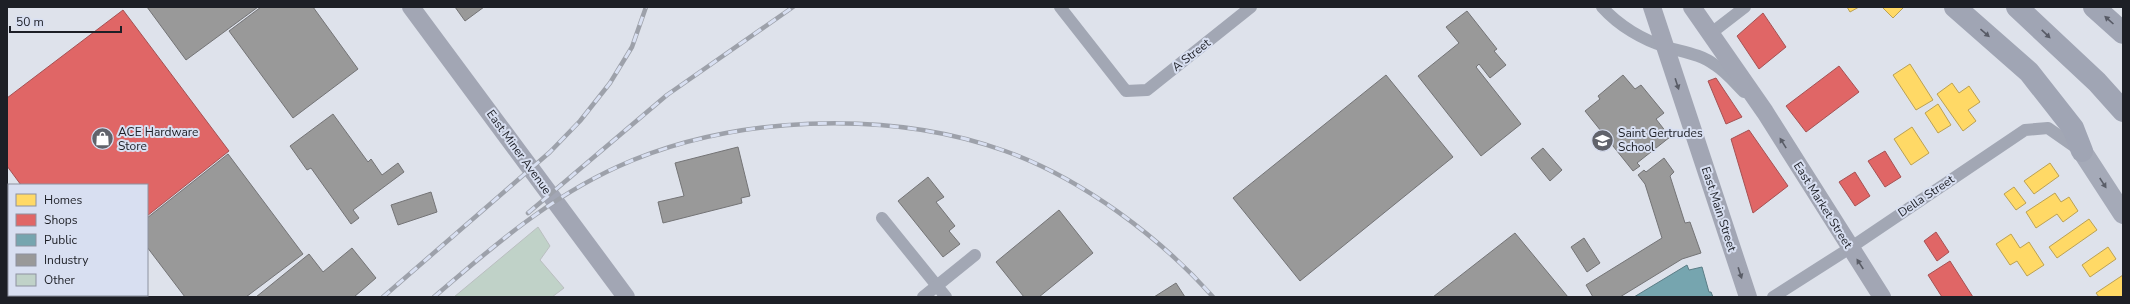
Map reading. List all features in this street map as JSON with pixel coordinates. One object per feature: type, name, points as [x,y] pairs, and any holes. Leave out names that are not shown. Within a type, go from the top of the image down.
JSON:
[{"type":"highway","points":[[1955,7],[2029,72],[2073,128],[2082,151]]},
{"type":"highway","points":[[2018,7],[2097,82],[2123,111]]},
{"type":"highway","points":[[2094,7],[2123,32]]},
{"type":"main road","name":"East Miner Avenue","points":[[412,7],[626,297]]},
{"type":"main road","name":"East Main Street","points":[[1652,7],[1748,297]]},
{"type":"main road","name":"East Market Street","points":[[1692,7],[1765,112],[1882,297]]},
{"type":"main road","points":[[2082,151],[2123,214]]},
{"type":"street","name":"A Street","points":[[1060,7],[1126,91],[1147,90],[1251,7]]},
{"type":"street","name":"East Market Street","points":[[1602,7],[1613,19],[1632,32],[1665,47],[1698,56],[1715,64],[1765,112]]},
{"type":"street","points":[[1710,34],[1745,7]]},
{"type":"street","name":"Della Street","points":[[1772,297],[1850,248],[2026,130],[2048,128],[2082,151]]},
{"type":"street","points":[[882,218],[946,297]]},
{"type":"street","points":[[923,297],[975,255]]},
{"type":"building: Homes","points":[[1847,7],[1859,7],[1850,12]]},
{"type":"building: Homes","points":[[1882,7],[1904,7],[1893,18]]},
{"type":"building: Homes","points":[[1910,64],[1933,100],[1916,110],[1893,75]]},
{"type":"building: Homes","points":[[1952,83],[1959,93],[1969,86],[1980,102],[1968,110],[1976,121],[1963,131],[1937,94]]},
{"type":"building: Homes","points":[[1938,104],[1951,125],[1938,133],[1925,113]]},
{"type":"building: Homes","points":[[1912,127],[1929,153],[1911,165],[1894,139]]},
{"type":"building: Homes","points":[[2050,163],[2059,176],[2034,194],[2024,181]]},
{"type":"building: Homes","points":[[2014,187],[2026,203],[2016,210],[2004,194]]},
{"type":"building: Homes","points":[[2055,193],[2061,202],[2069,197],[2078,211],[2063,222],[2057,214],[2036,228],[2026,212]]},
{"type":"building: Homes","points":[[2089,219],[2097,230],[2057,258],[2049,247]]},
{"type":"building: Homes","points":[[2011,234],[2020,248],[2029,242],[2044,265],[2027,276],[2017,261],[2010,265],[1996,244]]},
{"type":"building: Homes","points":[[2108,247],[2116,259],[2090,277],[2082,265]]},
{"type":"building: Homes","points":[[2123,275],[2123,297],[2099,297],[2096,293]]},
{"type":"building: Shops","points":[[123,10],[229,151],[148,215],[148,184],[20,184],[7,166],[7,98]]},
{"type":"building: Shops","points":[[1763,13],[1786,47],[1759,69],[1737,36]]},
{"type":"building: Shops","points":[[1839,66],[1859,92],[1806,132],[1786,106]]},
{"type":"building: Shops","points":[[1716,78],[1742,117],[1726,124],[1708,81]]},
{"type":"building: Shops","points":[[1749,130],[1788,186],[1753,213],[1731,139]]},
{"type":"building: Shops","points":[[1885,151],[1901,177],[1885,187],[1868,161]]},
{"type":"building: Shops","points":[[1855,172],[1870,196],[1855,206],[1839,182]]},
{"type":"building: Shops","points":[[1936,232],[1949,252],[1937,261],[1924,241]]},
{"type":"building: Shops","points":[[1950,261],[1973,297],[1942,297],[1928,275]]},
{"type":"building: Public","points":[[1687,265],[1689,270],[1702,267],[1709,292],[1711,292],[1713,297],[1634,297]]},
{"type":"building: Industry","points":[[147,7],[258,7],[186,60]]},
{"type":"building: Industry","points":[[261,7],[313,7],[358,69],[293,118],[229,31]]},
{"type":"building: Industry","points":[[455,7],[484,7],[465,21]]},
{"type":"building: Industry","points":[[1467,11],[1497,49],[1494,51],[1506,65],[1490,78],[1479,64],[1476,67],[1521,124],[1481,156],[1418,76],[1459,43],[1446,27]]},
{"type":"building: Industry","points":[[1386,75],[1453,157],[1300,281],[1233,198]]},
{"type":"building: Industry","points":[[1623,75],[1635,89],[1641,85],[1664,113],[1656,119],[1670,137],[1637,163],[1640,166],[1633,171],[1585,111],[1600,99],[1598,96]]},
{"type":"building: Industry","points":[[333,114],[368,162],[371,159],[382,175],[398,163],[404,172],[353,210],[359,218],[351,224],[311,168],[307,170],[290,146]]},
{"type":"building: Industry","points":[[738,147],[750,196],[741,198],[742,203],[663,223],[658,202],[684,196],[675,163]]},
{"type":"building: Industry","points":[[1543,148],[1562,170],[1550,181],[1531,158]]},
{"type":"building: Industry","points":[[228,154],[303,254],[246,297],[185,297],[148,248],[148,217]]},
{"type":"building: Industry","points":[[1664,158],[1674,172],[1670,176],[1685,223],[1690,222],[1701,253],[1682,259],[1620,297],[1593,297],[1586,285],[1662,238],[1645,184],[1638,175],[1644,170],[1646,172]]},
{"type":"building: Industry","points":[[928,177],[944,197],[936,202],[955,226],[949,231],[960,244],[943,257],[898,201]]},
{"type":"building: Industry","points":[[431,192],[437,212],[398,225],[391,205]]},
{"type":"building: Industry","points":[[1059,210],[1093,253],[1039,297],[1024,297],[996,262]]},
{"type":"building: Industry","points":[[1515,233],[1568,297],[1433,297]]},
{"type":"building: Industry","points":[[1584,238],[1600,263],[1587,272],[1571,247]]},
{"type":"building: Industry","points":[[352,248],[376,278],[354,297],[256,297],[309,254],[323,272]]},
{"type":"building: Industry","points":[[1176,283],[1185,297],[1154,297]]},
{"type":"building: Other","points":[[538,227],[550,246],[540,260],[564,288],[552,297],[454,297]]},
{"type":"railway","points":[[383,297],[550,152],[580,121],[610,83],[632,47],[646,7]]},
{"type":"railway","points":[[528,213],[667,95],[793,7]]},
{"type":"railway","points":[[434,297],[498,243],[543,209],[591,180],[617,167],[662,150],[709,137],[759,128],[810,124],[861,124],[911,128],[959,137],[1005,151],[1034,163],[1090,193],[1118,212],[1169,253],[1213,297]]},
{"type":"place","name":"ACE Hardware Store","points":[[103,139]]},
{"type":"place","name":"Saint Gertrudes School","points":[[1602,140]]}]
